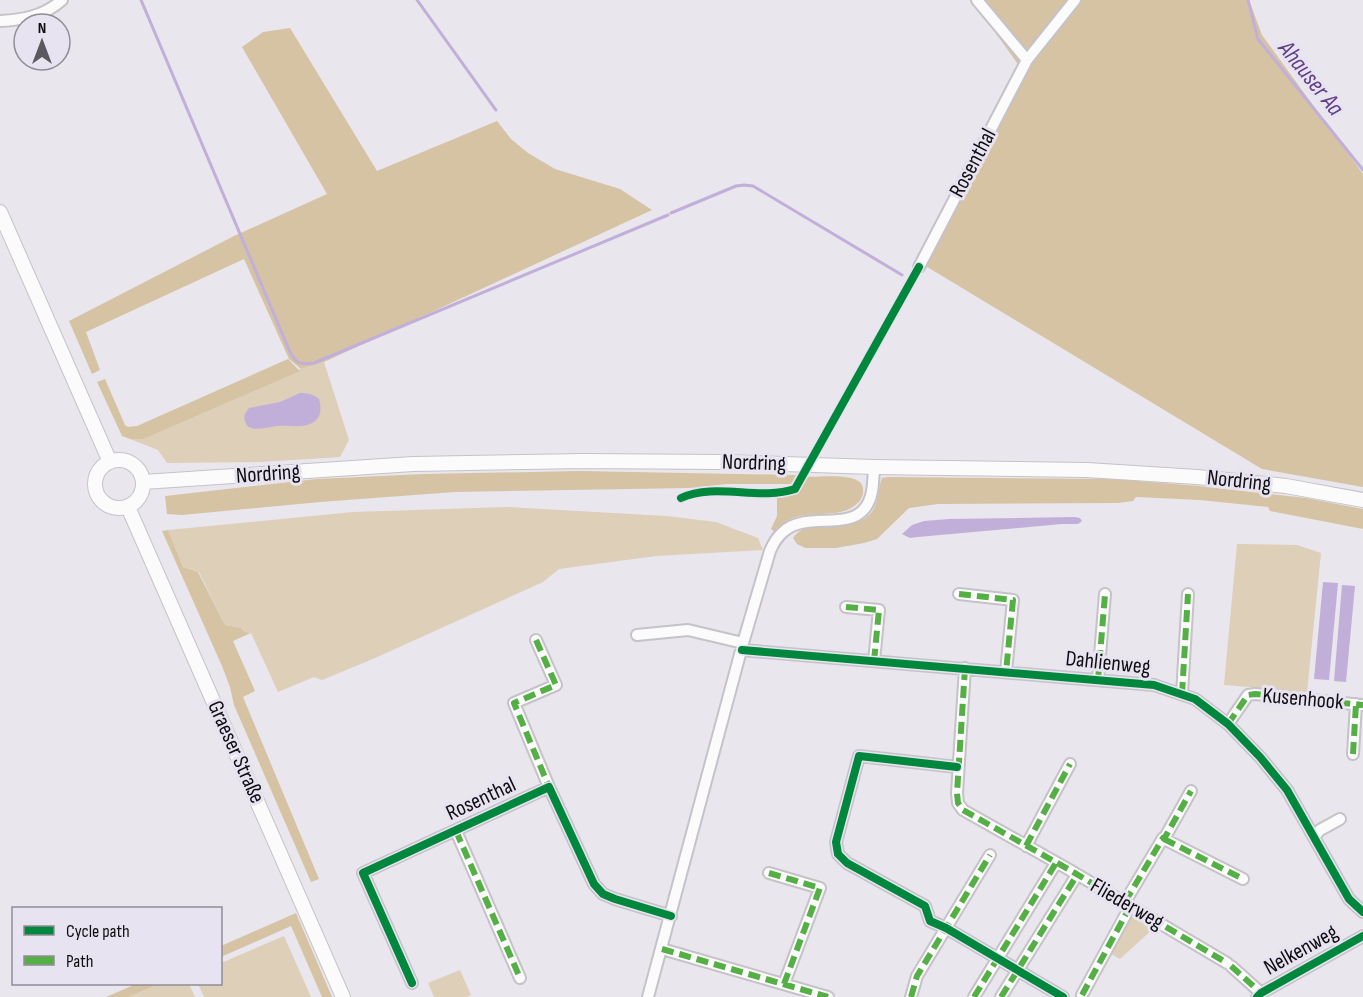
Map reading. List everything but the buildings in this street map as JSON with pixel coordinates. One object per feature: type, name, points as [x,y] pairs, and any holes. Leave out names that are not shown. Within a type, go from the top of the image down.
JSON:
[{"type":"main road","points":[[0,212],[111,462]]},
{"type":"main road","points":[[118,460],[132,464],[138,469],[143,482],[140,497],[128,507],[113,507],[101,499],[97,493],[96,478],[99,471],[104,466],[118,460]]},
{"type":"main road","name":"Nordring","points":[[143,482],[413,464],[584,461],[723,462],[1087,470],[1186,476],[1286,486],[1363,500]]},
{"type":"main road","name":"Graeser Straße","points":[[128,507],[343,997]]},
{"type":"street","points":[[0,21],[22,20],[41,14],[62,0]]},
{"type":"street","points":[[977,0],[1027,60]]},
{"type":"street","name":"Rosenthal","points":[[919,267],[1027,60],[1075,0]]},
{"type":"street","points":[[648,997],[742,646],[770,551],[782,532],[796,523],[848,518],[859,514],[870,499],[874,467]]},
{"type":"street","points":[[959,594],[1013,600],[1006,672]]},
{"type":"street","name":"Dahlienweg","points":[[1098,680],[1106,594]]},
{"type":"street","name":"Dahlienweg","points":[[1182,694],[1188,594]]},
{"type":"street","points":[[846,607],[879,610],[874,661]]},
{"type":"street","points":[[637,635],[688,630],[742,646]]},
{"type":"street","name":"Rosenthal","points":[[536,640],[556,685],[514,703],[549,787],[594,884],[603,894],[670,916]]},
{"type":"street","name":"Dahlienweg","points":[[742,646],[874,661],[1154,685],[1195,699],[1228,724],[1260,757],[1287,790],[1349,899],[1363,912]]},
{"type":"street","name":"Fliederweg","points":[[965,668],[957,767],[958,803],[963,810],[1077,874],[1229,965]]},
{"type":"street","name":"Kusenhook","points":[[1228,724],[1248,695],[1360,705],[1353,754]]},
{"type":"street","points":[[957,767],[859,756],[836,842],[838,854],[847,863],[925,906],[930,921],[946,928],[1063,997]]},
{"type":"street","points":[[1026,846],[1070,764]]},
{"type":"street","name":"Rosenthal","points":[[412,983],[363,873],[549,787]]},
{"type":"street","points":[[1125,902],[1191,791]]},
{"type":"street","points":[[1314,837],[1320,830],[1340,819]]},
{"type":"street","name":"Rosenthal","points":[[456,831],[520,978]]},
{"type":"street","points":[[1164,839],[1243,879]]},
{"type":"street","points":[[911,997],[917,976],[990,855]]},
{"type":"street","points":[[974,997],[1056,863]]},
{"type":"street","points":[[769,873],[820,888],[784,984]]},
{"type":"street","points":[[1000,997],[1077,874]]},
{"type":"street","name":"Fliederweg","points":[[1082,996],[1126,914]]},
{"type":"street","name":"Nelkenweg","points":[[1229,965],[1259,995],[1363,936]]},
{"type":"street","points":[[662,949],[828,997]]},
{"type":"street","points":[[1068,997],[1082,996]]},
{"type":"shaded area","points":[[972,0],[1249,0],[1262,35],[1363,174],[1363,487],[1262,469],[924,265],[1020,67]]},
{"type":"shaded area","points":[[290,28],[377,171],[497,121],[511,139],[528,153],[555,169],[620,189],[652,210],[324,362],[301,369],[289,359],[244,259],[86,332],[100,370],[92,374],[69,321],[234,236],[327,194],[242,47],[263,32]]},
{"type":"shaded area","points":[[288,359],[300,371],[143,439],[130,439],[122,436],[97,382],[105,379],[125,425],[137,426]]},
{"type":"shaded area","points":[[324,362],[349,440],[340,457],[261,462],[167,463],[158,450],[130,439],[156,433],[301,369]]},
{"type":"shaded area","points":[[300,393],[310,394],[319,399],[320,414],[311,423],[302,426],[259,429],[250,428],[247,425],[244,417],[249,408],[280,402]]},
{"type":"shaded area","points":[[580,471],[796,475],[791,484],[455,492],[182,515],[167,514],[165,496],[316,479]]},
{"type":"shaded area","points":[[807,477],[853,479],[860,482],[862,486],[862,497],[854,506],[844,511],[793,518],[785,522],[776,533],[771,529],[777,516],[777,498],[796,493]]},
{"type":"shaded area","points":[[882,478],[1113,479],[1199,486],[1306,498],[1363,509],[1363,529],[1270,511],[1268,507],[1200,500],[1136,497],[1133,501],[1118,503],[938,504],[909,508],[877,539],[836,548],[805,548],[797,544],[793,538],[801,530],[811,526],[845,524],[865,518],[875,506]]},
{"type":"shaded area","points":[[507,507],[666,516],[716,522],[758,538],[763,550],[656,556],[559,569],[543,582],[375,658],[322,680],[314,677],[278,692],[251,633],[241,628],[225,625],[199,572],[183,567],[168,530],[353,512]]},
{"type":"shaded area","points":[[1075,517],[1082,521],[1078,524],[910,538],[902,534],[912,525],[924,521]]},
{"type":"shaded area","points":[[168,530],[183,567],[198,572],[225,625],[241,628],[251,633],[233,641],[255,691],[243,697],[319,879],[311,882],[234,705],[222,666],[162,531]]},
{"type":"shaded area","points":[[1237,544],[1297,545],[1321,553],[1307,692],[1224,685]]},
{"type":"shaded area","points":[[1323,582],[1338,583],[1329,680],[1314,679]]},
{"type":"shaded area","points":[[1342,585],[1355,586],[1346,682],[1334,681]]},
{"type":"shaded area","points":[[296,913],[332,997],[322,997],[291,926],[222,957],[222,946]]},
{"type":"shaded area","points":[[1126,914],[1154,928],[1120,959],[1106,951]]},
{"type":"shaded area","points":[[284,936],[311,997],[204,997],[198,985],[222,985],[222,963]]},
{"type":"shaded area","points":[[460,970],[471,995],[434,997],[428,983]]},
{"type":"shaded area","points":[[134,985],[157,985],[128,997],[106,997]]},
{"type":"shaded area","points":[[157,985],[189,985],[195,997],[128,997]]},
{"type":"waterway","points":[[141,0],[290,352],[299,363],[314,363],[668,215]]},
{"type":"waterway","points":[[417,0],[496,110]]},
{"type":"waterway","name":"Ahauser Aa","points":[[1248,0],[1258,39],[1363,170]]},
{"type":"waterway","points":[[671,213],[736,186],[753,186],[902,275]]},
{"type":"marked path","points":[[959,594],[1013,600],[1006,672]]},
{"type":"marked path","points":[[1098,680],[1105,594]]},
{"type":"marked path","points":[[1182,694],[1188,594]]},
{"type":"marked path","points":[[846,607],[879,610],[874,661]]},
{"type":"marked path","points":[[536,640],[556,685],[514,703],[549,787]]},
{"type":"marked path","points":[[965,668],[957,793],[958,803],[963,810],[1227,963]]},
{"type":"marked path","points":[[1228,724],[1248,695],[1255,694],[1363,705]]},
{"type":"marked path","points":[[1353,754],[1356,704]]},
{"type":"marked path","points":[[1026,846],[1070,764]]},
{"type":"marked path","points":[[1125,902],[1191,791]]},
{"type":"marked path","points":[[456,831],[520,978]]},
{"type":"marked path","points":[[1164,839],[1243,879]]},
{"type":"marked path","points":[[911,997],[917,976],[990,855]]},
{"type":"marked path","points":[[974,997],[1056,863]]},
{"type":"marked path","points":[[769,873],[820,888],[784,984]]},
{"type":"marked path","points":[[1001,997],[1077,875]]},
{"type":"marked path","points":[[1082,995],[1126,914]]},
{"type":"marked path","points":[[662,949],[828,997]]},
{"type":"marked path","points":[[1231,966],[1261,993]]},
{"type":"cycle path","points":[[681,498],[708,492],[767,493],[795,489],[919,267]]},
{"type":"cycle path","points":[[742,650],[1154,685],[1195,699],[1228,724],[1260,757],[1287,790],[1349,899],[1363,912]]},
{"type":"cycle path","points":[[957,767],[859,756],[836,842],[838,854],[847,863],[925,906],[930,921],[946,928],[1063,997]]},
{"type":"cycle path","points":[[412,983],[363,873],[549,787],[594,884],[603,894],[671,916]]},
{"type":"cycle path","points":[[1257,997],[1363,936]]}]
